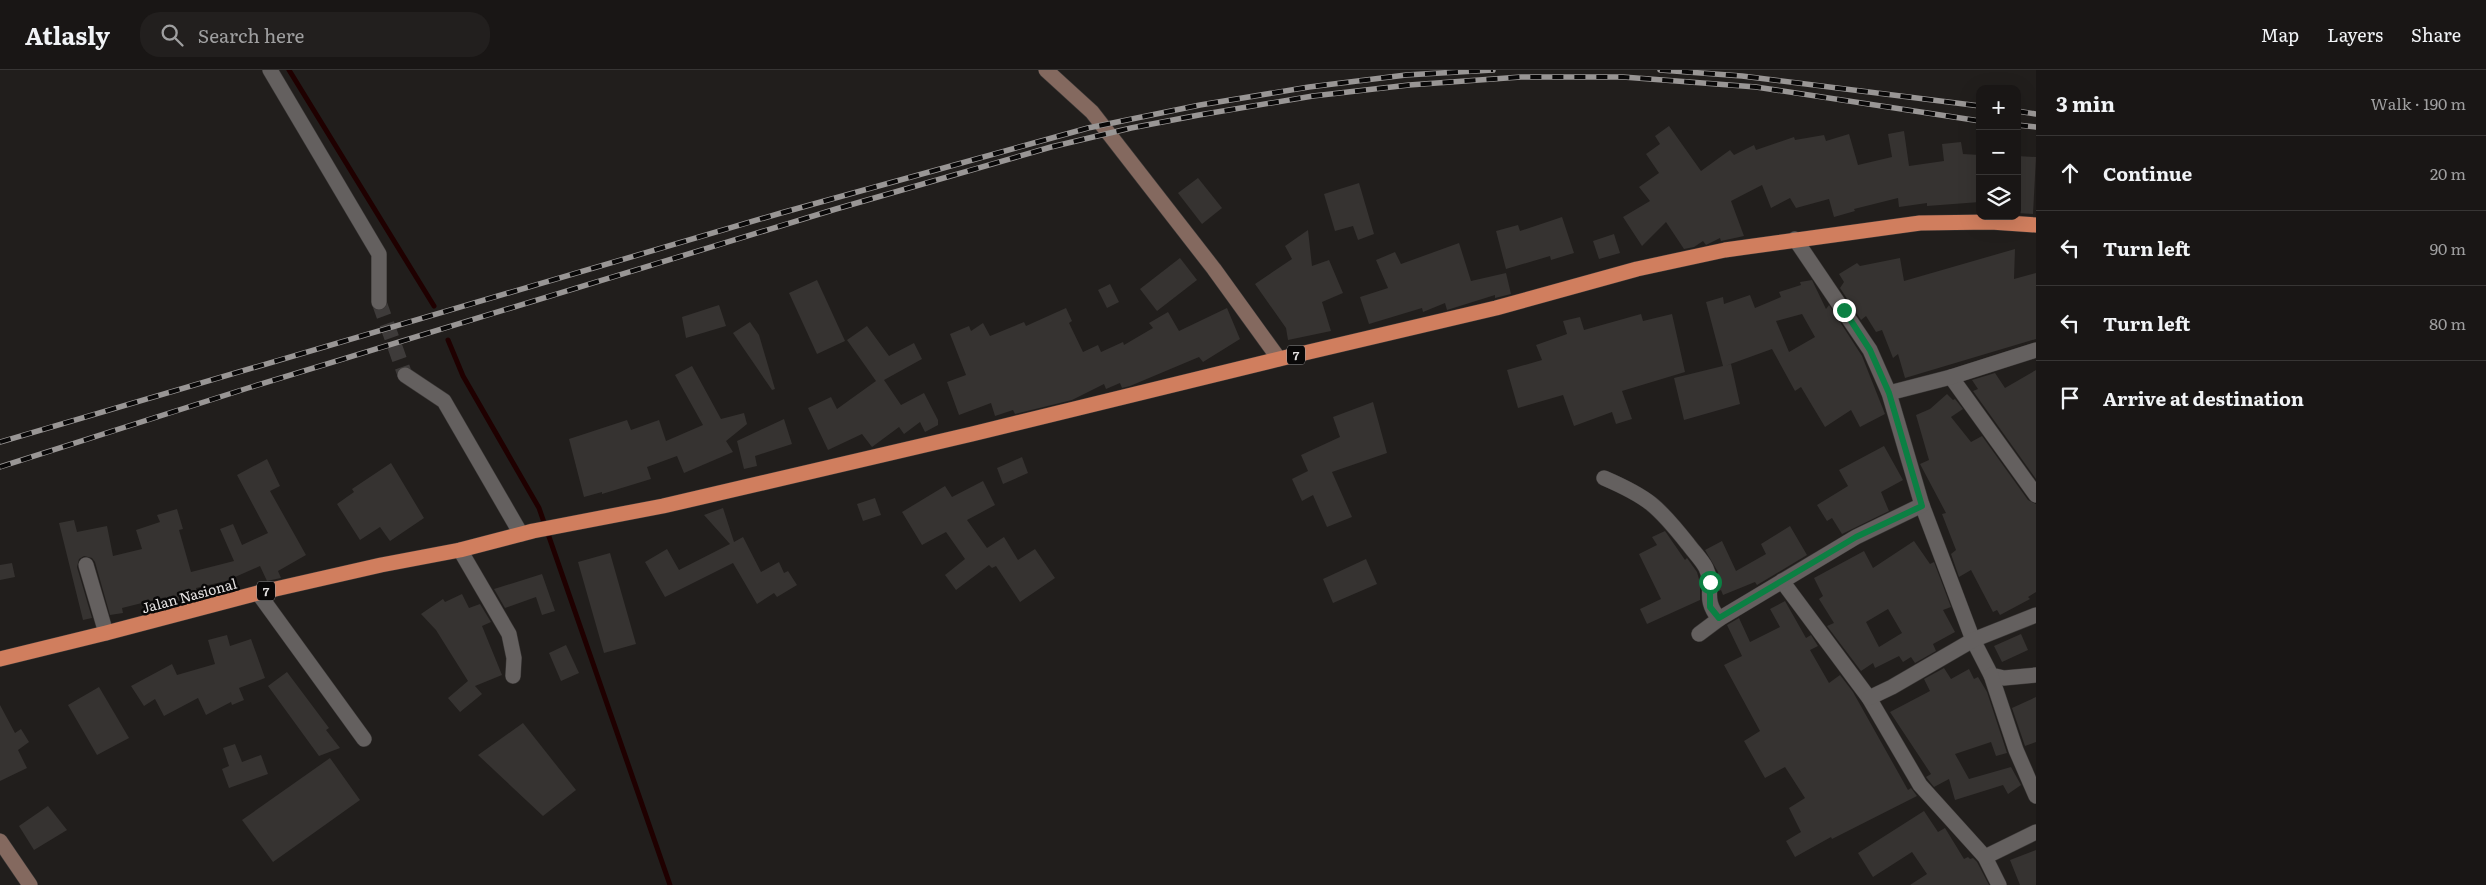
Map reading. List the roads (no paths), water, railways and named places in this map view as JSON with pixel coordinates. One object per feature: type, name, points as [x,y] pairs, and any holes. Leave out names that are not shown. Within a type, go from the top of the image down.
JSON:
[{"type":"highway","name":"7","points":[[527,532],[664,506],[963,436],[1279,358],[1496,308],[1637,269],[1725,250],[1920,223],[1991,222],[2036,226]]},
{"type":"highway","name":"Jalan Nasional","points":[[0,659],[106,634],[258,593],[460,550],[527,532]]},
{"type":"main road","points":[[1046,70],[1092,112],[1214,269],[1279,358]]},
{"type":"main road","points":[[0,842],[30,885]]},
{"type":"street","points":[[270,70],[379,254],[379,302]]},
{"type":"street","points":[[1795,239],[1870,350],[1889,393],[1922,506],[1973,640],[1991,675],[2016,750],[2036,796]]},
{"type":"street","points":[[1889,393],[1951,377],[2036,350]]},
{"type":"street","points":[[405,375],[444,401],[527,532]]},
{"type":"street","points":[[1951,377],[2036,495]]},
{"type":"street","points":[[1604,478],[1638,493],[1662,511],[1706,567],[1710,582],[1710,607],[1719,618]]},
{"type":"street","points":[[1698,634],[1719,618],[1856,537],[1922,506]]},
{"type":"street","points":[[460,550],[509,634],[514,658],[512,676]]},
{"type":"street","points":[[86,565],[106,634]]},
{"type":"street","points":[[1782,581],[1869,698],[1920,785],[1985,857],[1999,885]]},
{"type":"street","points":[[258,593],[364,739]]},
{"type":"street","points":[[1869,698],[1892,688],[1973,640],[2036,616]]},
{"type":"street","points":[[1991,675],[2004,678],[2036,675]]},
{"type":"street","points":[[1985,857],[2036,832]]},
{"type":"waterway","points":[[289,70],[434,306]]},
{"type":"waterway","points":[[448,340],[463,376],[539,508],[670,885]]},
{"type":"tunnel","points":[[379,302],[405,375]]},
{"type":"railway","points":[[0,442],[781,213],[1088,128],[1200,105],[1309,87],[1406,75],[1493,70]]},
{"type":"railway","points":[[1660,70],[1742,76],[1976,105]]},
{"type":"railway","points":[[0,467],[248,388],[836,209],[1051,147],[1131,128],[1199,115],[1313,96],[1409,85],[1521,77],[1623,77],[1756,87],[1976,120]]},
{"type":"railway","points":[[2021,112],[2036,114]]},
{"type":"railway","points":[[2021,125],[2036,127]]}]
